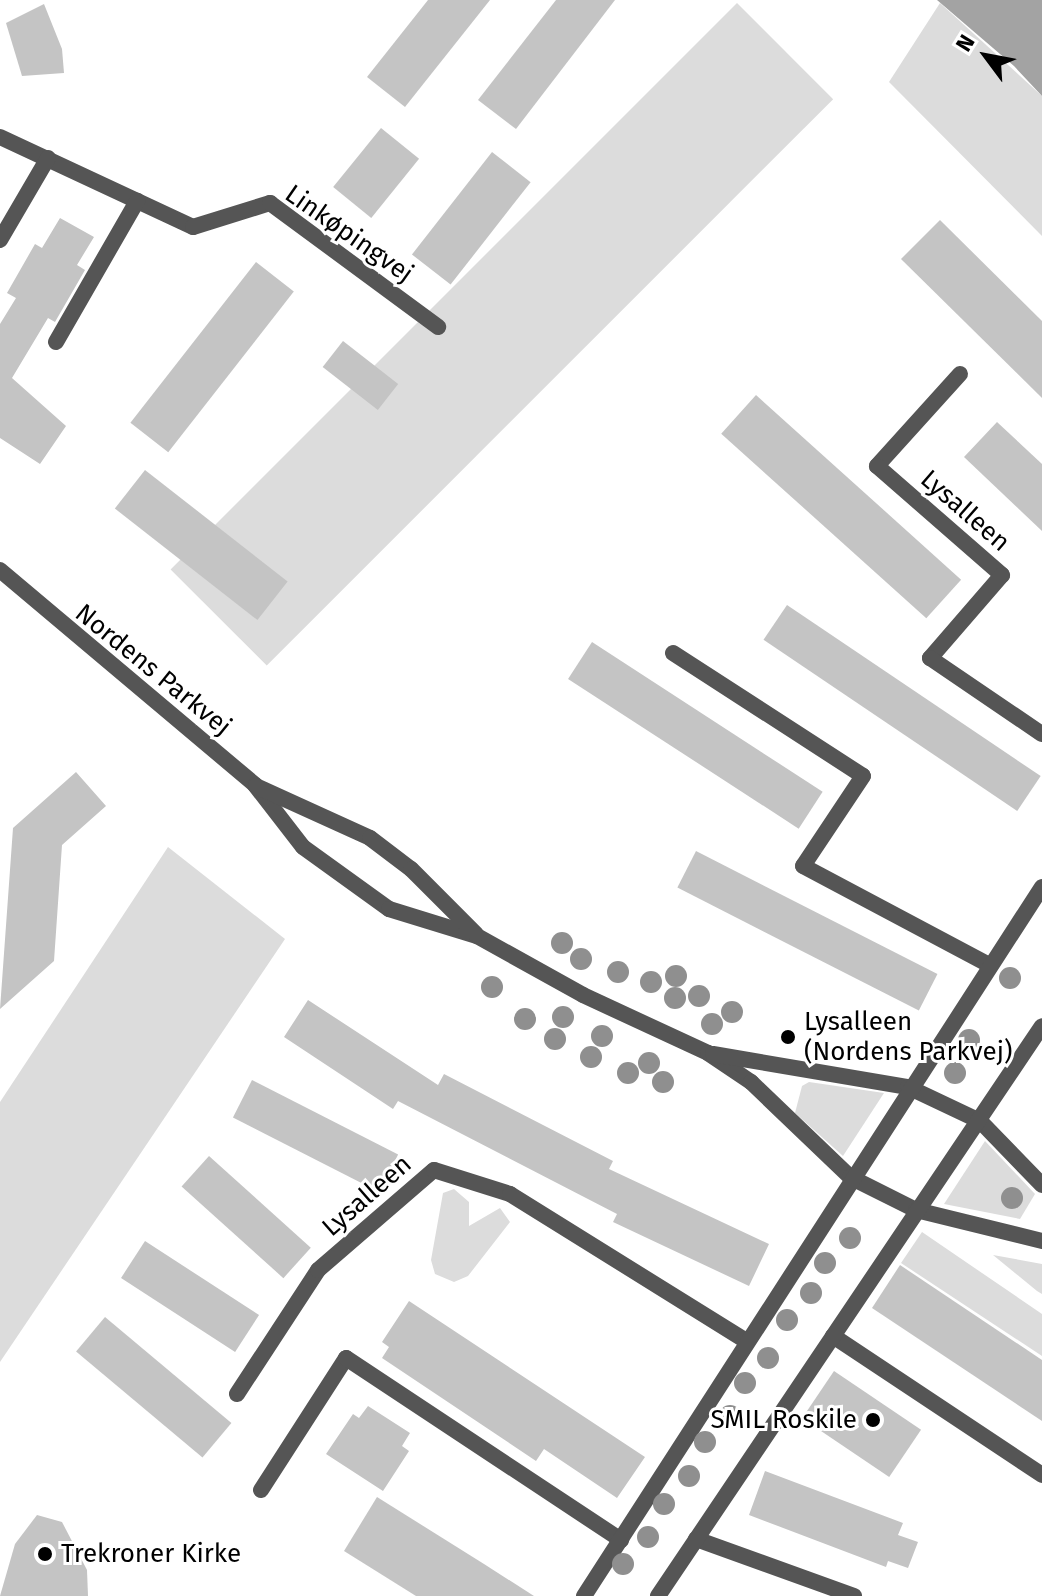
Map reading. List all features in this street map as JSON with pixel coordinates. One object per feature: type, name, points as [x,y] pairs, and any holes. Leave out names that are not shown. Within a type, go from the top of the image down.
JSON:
[{"type":"street","name":"Linkøpingvej","points":[[0,137],[193,227],[270,203],[438,327]]},
{"type":"street","points":[[0,240],[48,158]]},
{"type":"street","points":[[56,342],[137,201]]},
{"type":"street","name":"Lysalleen","points":[[960,374],[877,466],[1002,575],[930,658],[1042,734]]},
{"type":"street","name":"Nordens Parkvej","points":[[0,570],[20,592],[255,785],[303,847],[343,879],[389,909],[477,936],[583,995],[708,1053],[751,1082],[850,1177],[916,1210],[1042,1241]]},
{"type":"street","name":"Nordens Parkvej","points":[[0,583],[20,592]]},
{"type":"street","points":[[673,653],[863,776],[803,866],[989,965]]},
{"type":"street","name":"Nordens Parkvej","points":[[255,785],[370,838],[411,869],[477,936]]},
{"type":"street","points":[[584,1596],[908,1087],[1042,887]]},
{"type":"street","points":[[658,1596],[1042,1026]]},
{"type":"street","name":"Nordens Parkvej","points":[[708,1053],[908,1087],[980,1121],[1042,1185]]},
{"type":"street","name":"Lysalleen","points":[[237,1394],[318,1270],[434,1170],[510,1194],[746,1341]]},
{"type":"street","points":[[833,1336],[1042,1475]]},
{"type":"street","points":[[261,1490],[346,1358],[621,1540]]},
{"type":"street","points":[[696,1539],[854,1596]]},
{"type":"shaded area","points":[[937,0],[1042,0],[1042,96],[1014,66]]},
{"type":"shaded area","points":[[737,3],[833,99],[267,666],[171,569]]},
{"type":"shaded area","points":[[940,3],[1042,96],[1042,236],[889,82]]},
{"type":"shaded area","points":[[168,847],[285,939],[0,1362],[0,1102]]},
{"type":"shaded area","points":[[809,1082],[884,1093],[843,1156],[795,1113],[802,1086]]},
{"type":"shaded area","points":[[985,1141],[1035,1194],[1020,1219],[944,1204]]},
{"type":"shaded area","points":[[454,1189],[469,1202],[469,1226],[500,1208],[510,1222],[468,1276],[454,1282],[435,1274],[431,1260],[443,1193]]},
{"type":"shaded area","points":[[922,1232],[1042,1314],[1042,1356],[901,1263]]},
{"type":"shaded area","points":[[993,1255],[1042,1264],[1042,1294],[1037,1291]]},
{"type":"building","points":[[428,0],[490,0],[405,107],[367,77]]},
{"type":"building","points":[[556,0],[615,0],[516,129],[478,100]]},
{"type":"building","points":[[44,4],[62,49],[64,73],[22,76],[6,23]]},
{"type":"building","points":[[381,128],[419,159],[371,218],[333,187]]},
{"type":"building","points":[[492,152],[531,182],[451,285],[412,254]]},
{"type":"building","points":[[60,218],[94,237],[77,265],[85,270],[55,322],[48,318],[12,378],[66,426],[40,464],[0,438],[0,324],[16,298],[7,293],[35,244],[42,248]]},
{"type":"building","points":[[940,220],[1042,321],[1042,398],[901,259]]},
{"type":"building","points":[[256,262],[294,292],[168,452],[130,423]]},
{"type":"building","points":[[343,341],[398,384],[378,410],[323,367]]},
{"type":"building","points":[[756,395],[961,580],[926,618],[721,434]]},
{"type":"building","points":[[997,422],[1042,464],[1042,531],[964,457]]},
{"type":"building","points":[[145,470],[288,581],[257,620],[115,509]]},
{"type":"building","points":[[787,605],[1041,776],[1017,811],[764,640]]},
{"type":"building","points":[[592,642],[823,792],[799,829],[568,679]]},
{"type":"building","points":[[76,772],[106,806],[62,845],[54,961],[0,1009],[13,828]]},
{"type":"building","points":[[696,851],[937,974],[919,1011],[677,888]]},
{"type":"building","points":[[308,1000],[438,1085],[444,1074],[613,1161],[609,1169],[769,1244],[749,1286],[613,1222],[617,1214],[398,1101],[393,1109],[284,1037]]},
{"type":"building","points":[[252,1080],[398,1154],[379,1192],[233,1117]]},
{"type":"building","points":[[209,1156],[311,1248],[283,1278],[182,1186]]},
{"type":"building","points":[[145,1241],[259,1315],[235,1352],[121,1278]]},
{"type":"building","points":[[900,1265],[1042,1360],[1042,1421],[872,1308]]},
{"type":"building","points":[[409,1301],[645,1457],[617,1498],[544,1449],[536,1461],[382,1358],[389,1347],[382,1342]]},
{"type":"building","points":[[105,1317],[231,1423],[202,1458],[76,1351]]},
{"type":"building","points":[[834,1371],[921,1430],[889,1477],[802,1418]]},
{"type":"building","points":[[368,1406],[410,1433],[402,1446],[409,1451],[383,1491],[326,1454],[353,1414],[359,1418]]},
{"type":"building","points":[[765,1471],[903,1523],[898,1535],[918,1542],[908,1568],[888,1561],[886,1567],[749,1515]]},
{"type":"building","points":[[377,1497],[534,1596],[416,1596],[344,1551]]},
{"type":"building","name":"Trekroner Kirke","points":[[37,1515],[62,1522],[87,1570],[88,1596],[0,1596],[15,1544]]},
{"type":"place","name":"Lysalleen (Nordens Parkvej)","points":[[788,1037]]},
{"type":"place","name":"SMIL Roskile","points":[[873,1420]]},
{"type":"place","name":"Trekroner Kirke","points":[[45,1554]]}]
